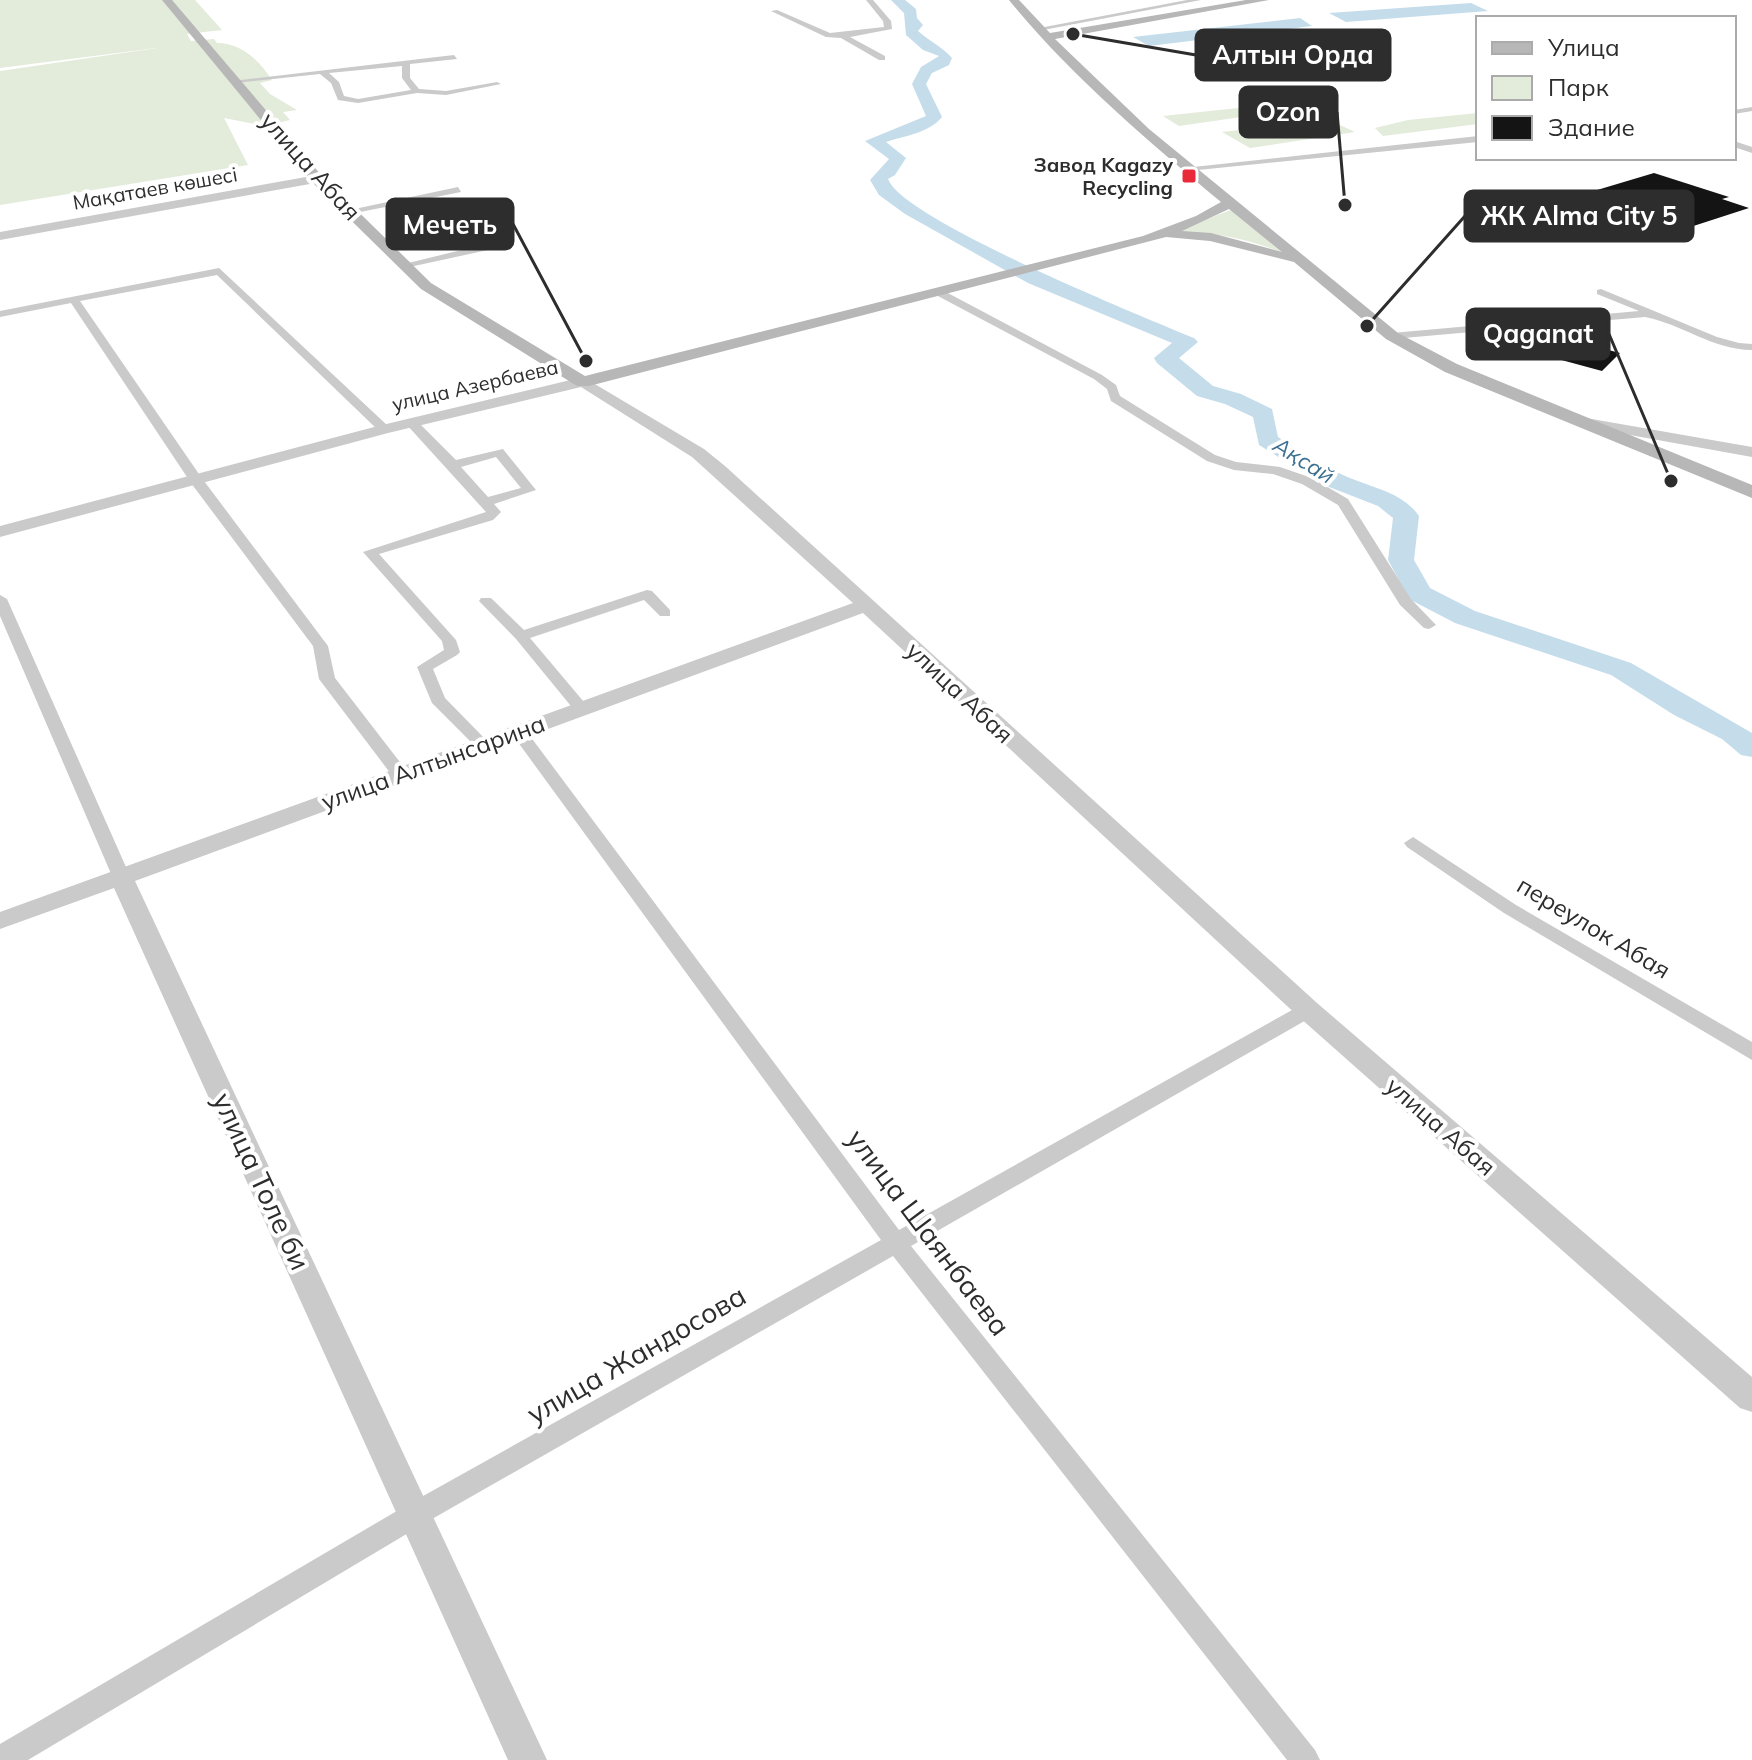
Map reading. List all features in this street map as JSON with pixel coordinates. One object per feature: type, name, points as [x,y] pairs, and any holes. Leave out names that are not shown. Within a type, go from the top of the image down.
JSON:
[{"type":"main road","name":"улица Абая","points":[[167,0],[317,179],[426,286],[583,382]]},
{"type":"main road","points":[[1014,0],[1042,33],[1111,102],[1329,287],[1392,336],[1451,368],[1752,492]]},
{"type":"main road","points":[[1042,33],[1264,0]]},
{"type":"main road","name":"улица Азербаева","points":[[1148,239],[1224,209],[1229,203]]},
{"type":"main road","name":"улица Азербаева","points":[[583,382],[1172,235],[1211,237],[1273,252],[1309,267]]},
{"type":"street","points":[[775,11],[829,35],[843,36],[888,29],[887,21],[869,0]]},
{"type":"street","points":[[1042,33],[1198,0]]},
{"type":"street","points":[[843,36],[882,58]]},
{"type":"street","points":[[236,81],[454,57]]},
{"type":"street","points":[[394,62],[406,64],[406,78],[417,91]]},
{"type":"street","points":[[321,71],[335,82],[341,98],[358,101],[417,91],[446,93],[497,84]]},
{"type":"street","points":[[1188,168],[1476,139]]},
{"type":"street","name":"Мақатаев көшесі","points":[[0,236],[317,179]]},
{"type":"street","points":[[350,211],[458,190]]},
{"type":"street","points":[[405,265],[493,246],[473,225]]},
{"type":"street","points":[[0,314],[219,271],[384,429]]},
{"type":"street","points":[[1601,292],[1732,345],[1752,347]]},
{"type":"street","points":[[940,293],[1098,377],[1112,387],[1115,398],[1211,458],[1234,466],[1275,470],[1307,481],[1343,502],[1405,602],[1429,625]]},
{"type":"street","points":[[73,299],[196,480],[320,646],[327,679],[400,774]]},
{"type":"street","points":[[1392,336],[1620,315],[1665,317]]},
{"type":"street","name":"улица Азербаева","points":[[0,532],[411,422],[583,382]]},
{"type":"street","name":"улица Абая","points":[[583,382],[698,453],[1308,1010],[1752,1397]]},
{"type":"street","points":[[411,422],[494,512],[488,517],[370,552],[449,640],[452,652],[425,667],[438,700],[482,744]]},
{"type":"street","points":[[1586,423],[1752,452]]},
{"type":"street","points":[[453,465],[499,452],[529,490],[487,502]]},
{"type":"street","points":[[521,636],[647,594],[665,613]]},
{"type":"street","name":"улица Толе би","points":[[0,599],[121,876],[528,1760]]},
{"type":"street","points":[[486,601],[521,636],[581,708]]},
{"type":"street","name":"улица Алтынсарина","points":[[0,921],[866,605]]},
{"type":"street","name":"улица Шаянбаева","points":[[518,731],[895,1242],[1305,1760]]},
{"type":"street","name":"переулок Абая","points":[[1413,843],[1510,909],[1752,1052]]},
{"type":"street","name":"улица Жандосова","points":[[0,1760],[416,1514],[1308,1010]]},
{"type":"green space","points":[[0,0],[195,0],[222,30],[187,34],[191,41],[214,39],[217,43],[242,49],[272,80],[260,83],[270,94],[297,110],[283,112],[290,120],[265,126],[224,118],[248,165],[0,205],[0,71],[164,47],[0,68]]},
{"type":"green space","points":[[1238,108],[1255,115],[1179,126],[1163,116]]},
{"type":"green space","points":[[1476,113],[1476,124],[1383,136],[1375,128],[1408,120]]},
{"type":"green space","points":[[1340,125],[1355,132],[1250,148],[1222,132],[1257,128],[1273,133]]},
{"type":"green space","points":[[1231,210],[1288,255],[1230,237],[1170,233]]},
{"type":"water","points":[[1471,3],[1488,11],[1346,22],[1329,13]]},
{"type":"water","points":[[1300,18],[1312,26],[1149,46],[1133,37]]},
{"type":"building","points":[[1654,173],[1729,197],[1722,199],[1749,208],[1678,231],[1577,196]]},
{"type":"building","points":[[1562,338],[1620,353],[1602,371],[1543,355]]},
{"type":"waterway","name":"Ақсай","points":[[897,0],[911,12],[910,19],[916,25],[910,27],[911,32],[928,47],[942,53]]},
{"type":"waterway","name":"Ақсай","points":[[945,58],[944,62],[926,70],[919,84],[934,117],[928,123],[873,141],[898,158],[889,171],[880,176],[885,191],[911,210],[1035,279],[1187,342],[1165,358],[1205,391],[1233,399],[1264,414],[1267,440],[1333,480],[1387,501],[1406,516],[1401,560],[1419,593],[1465,617],[1621,669],[1685,709],[1733,733],[1752,748]]},
{"type":"place","name":"Алтын Орда","points":[[1073,34]]},
{"type":"place","name":"Завод Kagazy Recycling","points":[[1189,176]]},
{"type":"place","name":"Ozon","points":[[1345,205]]},
{"type":"place","name":"ЖК Alma City 5","points":[[1367,326]]},
{"type":"place","name":"Мечеть","points":[[586,361]]},
{"type":"place","name":"Qaganat","points":[[1671,481]]}]
